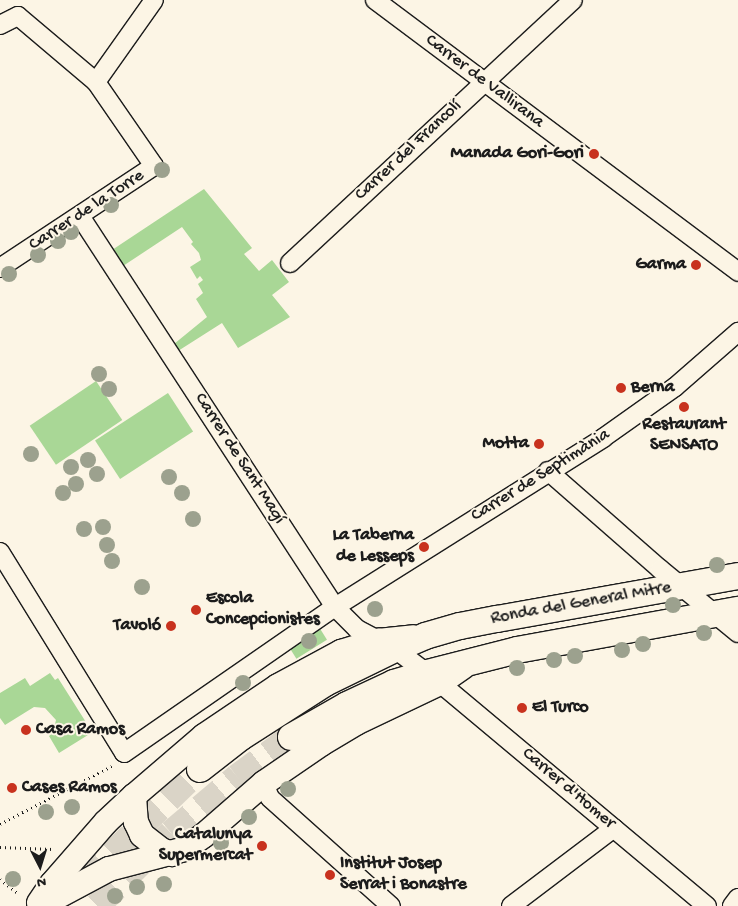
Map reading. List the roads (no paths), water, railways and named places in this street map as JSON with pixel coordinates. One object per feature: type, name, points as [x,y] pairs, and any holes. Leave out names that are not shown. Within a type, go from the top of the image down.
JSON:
[{"type":"main road","name":"Ronda del General Mitre","points":[[39,906],[52,884],[89,840],[134,796],[204,736],[278,686],[340,652],[386,645],[460,626],[738,576]]},
{"type":"main road","name":"Ronda del General Mitre","points":[[39,906],[109,869],[172,854],[203,836],[264,783],[356,723],[434,678],[470,663],[517,650],[727,612]]},
{"type":"main road","name":"Ronda del General Mitre","points":[[200,769],[240,737],[289,704],[386,645]]},
{"type":"main road","name":"Ronda del General Mitre","points":[[291,737],[346,705],[394,683],[434,678]]},
{"type":"main road","points":[[134,796],[136,822],[142,835],[150,842],[172,854]]},
{"type":"street","points":[[0,25],[18,16],[96,82],[154,0]]},
{"type":"street","name":"Carrer de Vallirana","points":[[375,0],[738,272]]},
{"type":"street","name":"Carrer del Francolí","points":[[290,263],[573,0]]},
{"type":"street","name":"Carrer de la Torre","points":[[0,268],[154,166],[96,82]]},
{"type":"street","name":"Carrer de Sant Magí","points":[[80,216],[336,607],[357,629],[386,645],[434,678]]},
{"type":"street","name":"Carrer de Septimània","points":[[336,607],[548,471],[603,438],[675,387],[738,332]]},
{"type":"street","points":[[548,471],[660,570],[682,586],[727,612],[738,633]]},
{"type":"street","points":[[0,552],[121,758],[336,607]]},
{"type":"street","name":"Carrer d'Homer","points":[[434,678],[707,906]]},
{"type":"street","points":[[264,783],[270,798],[391,906]]},
{"type":"street","points":[[511,906],[614,828]]},
{"type":"street","points":[[732,906],[738,898]]},
{"type":"tunnel","points":[[97,906],[171,833],[237,777],[291,737]]},
{"type":"tunnel","points":[[84,881],[200,769]]},
{"type":"place","name":"Manada Gori-Gori","points":[[594,154]]},
{"type":"place","name":"Garma","points":[[696,265]]},
{"type":"place","name":"Berna","points":[[621,388]]},
{"type":"place","name":"Restaurant SENSATO","points":[[684,407]]},
{"type":"place","name":"Motta","points":[[539,444]]},
{"type":"place","name":"La Taberna de Lesseps","points":[[424,547]]},
{"type":"place","name":"Escola Concepcionistes","points":[[196,610]]},
{"type":"place","name":"Tavoló","points":[[171,626]]},
{"type":"place","name":"El Turco","points":[[522,708]]},
{"type":"place","name":"Casa Ramos","points":[[26,730]]},
{"type":"place","name":"Cases Ramos","points":[[12,788]]},
{"type":"place","name":"Catalunya Supermercat","points":[[262,846]]},
{"type":"place","name":"Institut Josep Serrat i Bonastre","points":[[330,875]]}]
